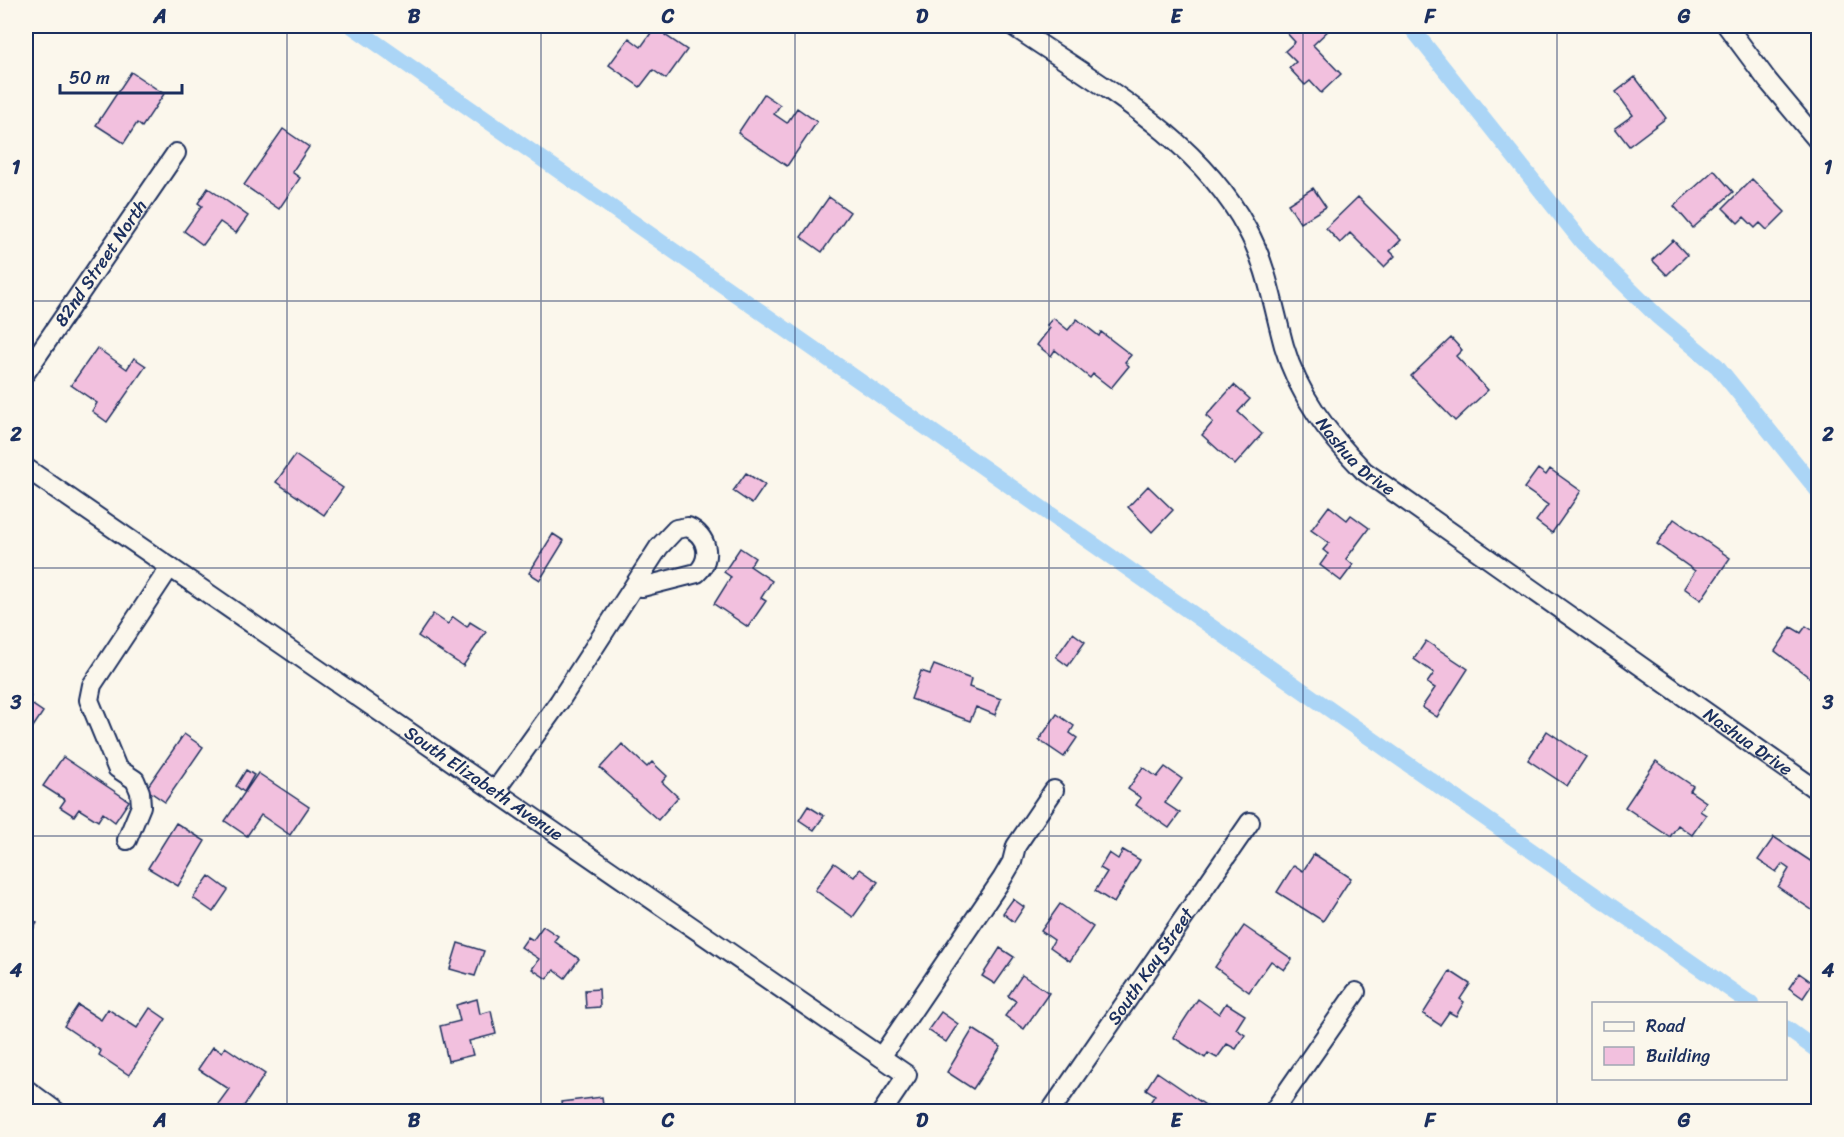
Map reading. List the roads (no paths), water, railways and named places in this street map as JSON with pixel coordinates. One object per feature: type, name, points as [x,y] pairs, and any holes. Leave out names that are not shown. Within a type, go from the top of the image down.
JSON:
[{"type":"street","name":"Nashua Drive","points":[[1012,26],[1159,128],[1188,151],[1228,197],[1258,251],[1270,286],[1284,348],[1298,382],[1316,415],[1338,444],[1364,471],[1818,791]]},
{"type":"street","points":[[1727,26],[1768,81],[1818,141]]},
{"type":"street","name":"82nd Street North","points":[[26,372],[176,153]]},
{"type":"street","name":"South Elizabeth Avenue","points":[[26,468],[907,1075],[882,1112]]},
{"type":"street","points":[[127,840],[141,807],[140,792],[135,780],[117,768],[89,700],[92,685],[170,567]]},
{"type":"street","points":[[495,791],[559,702],[634,586]]},
{"type":"street","points":[[881,1057],[1002,879],[1012,862],[1016,846],[1054,790]]},
{"type":"street","name":"South Kay Street","points":[[1050,1112],[1250,822]]},
{"type":"street","points":[[1273,1112],[1356,992]]},
{"type":"street","points":[[26,1089],[57,1112]]},
{"type":"waterway","points":[[352,26],[1748,1002]]},
{"type":"waterway","points":[[1410,26],[1582,242],[1657,316],[1717,366],[1818,491]]},
{"type":"waterway","points":[[1787,1029],[1818,1051]]}]
